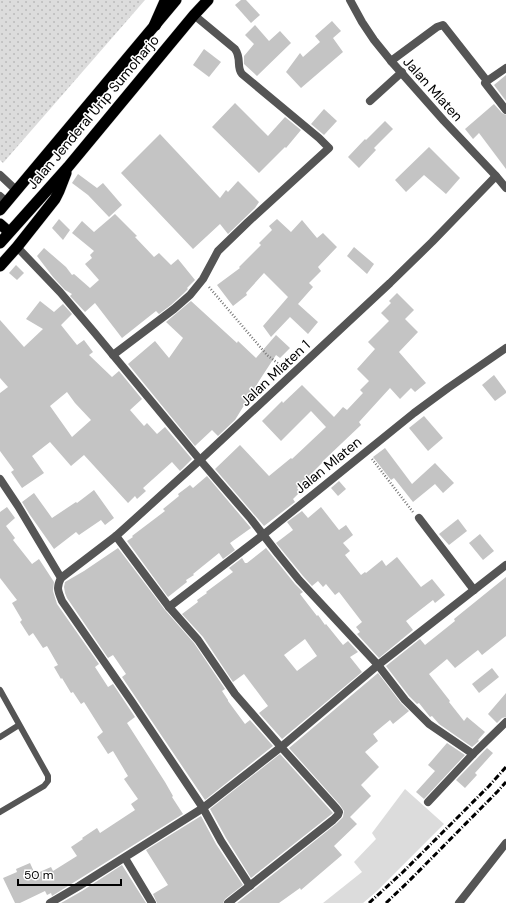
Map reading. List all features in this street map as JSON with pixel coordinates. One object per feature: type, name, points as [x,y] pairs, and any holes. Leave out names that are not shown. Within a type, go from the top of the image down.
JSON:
[{"type":"highway","points":[[155,26],[166,0]]},
{"type":"highway","name":"Jalan Jenderal Urip Sumoharjo","points":[[2,203],[16,190],[176,0]]},
{"type":"highway","name":"Jalan Jenderal Urip Sumoharjo","points":[[0,243],[68,167],[208,0]]},
{"type":"highway","points":[[0,266],[55,199],[60,190],[68,167]]},
{"type":"highway","points":[[0,224],[9,232]]},
{"type":"street","name":"Jalan Mlaten","points":[[350,0],[374,40],[391,61],[506,188]]},
{"type":"street","points":[[113,355],[174,310],[190,295],[202,279],[218,251],[329,148],[242,74],[239,68],[239,56],[235,49],[194,15]]},
{"type":"street","points":[[391,61],[437,27],[443,25],[487,81],[485,82],[506,110]]},
{"type":"street","points":[[487,81],[506,68]]},
{"type":"street","points":[[370,101],[402,72]]},
{"type":"street","points":[[0,175],[16,190]]},
{"type":"street","name":"Jalan Mlaten 1","points":[[61,578],[116,536],[200,460],[432,242],[496,176]]},
{"type":"street","points":[[16,247],[60,292],[251,519],[300,580],[378,665],[404,700],[428,724],[473,754]]},
{"type":"street","name":"Jalan Mlaten","points":[[170,607],[263,535],[414,412],[506,348]]},
{"type":"street","points":[[0,479],[61,578],[57,585],[62,601],[203,808],[221,841],[250,886]]},
{"type":"street","points":[[418,518],[474,590]]},
{"type":"street","points":[[116,536],[170,607],[198,640],[235,694],[339,812],[333,820],[228,903]]},
{"type":"street","points":[[50,903],[125,858],[203,808],[281,747],[378,665],[506,565]]},
{"type":"street","points":[[428,802],[473,754],[506,722]]},
{"type":"street","points":[[459,903],[506,843]]},
{"type":"street","points":[[125,858],[152,903]]},
{"type":"lane","points":[[0,690],[48,776],[48,781],[44,786],[0,812]]},
{"type":"lane","points":[[0,737],[19,725]]},
{"type":"path","points":[[202,279],[267,356],[293,374]]},
{"type":"path","points":[[366,451],[418,518]]},
{"type":"shaded area","points":[[0,0],[145,0],[3,163],[0,160]]},
{"type":"shaded area","points":[[405,789],[444,824],[363,903],[323,903],[362,872],[354,862],[376,839],[372,833]]},
{"type":"building","points":[[241,0],[246,0],[260,15],[251,23],[235,5]]},
{"type":"building","points":[[332,21],[341,31],[333,38],[343,52],[301,88],[286,72],[300,53],[303,57],[320,42],[315,36]]},
{"type":"building","points":[[255,25],[269,41],[280,31],[291,43],[257,76],[244,64],[244,56],[254,44],[245,35]]},
{"type":"building","points":[[204,49],[221,62],[209,77],[193,65]]},
{"type":"building","points":[[506,75],[506,101],[494,85]]},
{"type":"building","points":[[235,103],[268,136],[285,117],[301,130],[286,148],[285,147],[259,173],[212,127]]},
{"type":"building","points":[[494,104],[502,113],[506,115],[506,169],[479,133],[473,139],[465,129]]},
{"type":"building","points":[[324,109],[337,121],[324,135],[311,124]]},
{"type":"building","points":[[385,121],[393,129],[374,148],[376,150],[359,168],[348,157]]},
{"type":"building","points":[[160,134],[220,198],[226,190],[228,192],[238,181],[259,202],[255,208],[228,234],[220,224],[193,249],[121,173]]},
{"type":"building","points":[[429,147],[460,178],[446,194],[424,175],[406,192],[395,180]]},
{"type":"building","points":[[78,174],[97,188],[103,183],[122,205],[109,217],[88,195],[72,183]]},
{"type":"building","points":[[115,214],[137,236],[135,237],[154,257],[159,253],[171,265],[178,259],[195,280],[171,305],[159,314],[156,311],[122,338],[95,303],[85,312],[70,296],[72,294],[65,290],[53,277],[37,256],[44,248],[66,267],[72,275],[74,274],[90,288],[99,280],[85,264],[92,258],[90,255],[94,251],[72,233],[82,221],[94,232]]},
{"type":"building","points":[[59,219],[70,230],[63,240],[52,228]]},
{"type":"building","points":[[277,219],[291,232],[302,220],[317,238],[323,233],[337,247],[318,267],[321,271],[309,283],[313,287],[298,304],[318,322],[308,334],[290,317],[271,337],[263,326],[288,297],[264,273],[246,293],[247,295],[233,306],[217,285],[240,268],[239,267],[261,245],[259,243],[272,230],[269,226]]},
{"type":"building","points":[[354,247],[374,264],[367,274],[347,256]]},
{"type":"building","points":[[16,265],[24,273],[17,280],[9,273]]},
{"type":"building","points":[[397,293],[414,310],[405,319],[418,332],[399,352],[426,383],[415,392],[411,388],[400,399],[390,388],[359,422],[361,425],[297,488],[300,492],[293,499],[295,502],[264,526],[215,469],[240,445],[269,476],[291,458],[292,459],[326,427],[311,411],[281,441],[262,421],[282,401],[283,403],[302,385],[334,417],[343,407],[347,410],[363,393],[360,390],[369,381],[357,369],[375,349],[368,342],[389,321],[381,313],[391,303],[389,301]]},
{"type":"building","points":[[40,301],[54,312],[63,304],[72,314],[61,325],[77,345],[84,340],[93,352],[89,355],[112,377],[119,371],[142,399],[130,410],[144,426],[147,423],[157,434],[165,427],[192,459],[180,471],[172,462],[143,488],[146,491],[137,499],[135,496],[128,503],[84,455],[71,466],[50,442],[32,456],[44,473],[22,488],[11,472],[14,470],[0,451],[0,393],[8,387],[0,378],[0,320],[24,347],[43,329],[26,319]],"holes":[[[67,392],[91,420],[72,437],[50,406]]]},
{"type":"building","points":[[191,301],[237,343],[238,341],[256,358],[276,335],[290,348],[280,358],[276,355],[235,420],[218,436],[212,430],[195,446],[128,364],[155,341],[169,358],[183,338],[166,322]]},
{"type":"building","points":[[494,375],[506,391],[506,393],[495,401],[482,385]]},
{"type":"building","points":[[424,416],[443,438],[428,451],[409,428]]},
{"type":"building","points":[[385,448],[412,484],[435,463],[454,483],[443,493],[435,484],[413,502],[394,478],[391,480],[373,457]]},
{"type":"building","points":[[207,476],[251,528],[230,543],[235,550],[223,559],[219,553],[168,597],[127,541],[165,511],[163,509],[179,496],[178,494],[190,485],[193,488]]},
{"type":"building","points":[[339,481],[346,489],[338,496],[331,488]]},
{"type":"building","points":[[94,490],[114,518],[105,525],[101,520],[79,535],[76,532],[54,549],[22,502],[34,493],[52,518],[76,502],[77,503]]},
{"type":"building","points":[[7,507],[15,518],[6,526],[15,538],[13,540],[32,564],[39,559],[54,582],[53,591],[57,604],[99,664],[95,667],[108,687],[113,684],[135,717],[127,723],[165,782],[173,796],[172,797],[183,814],[52,896],[51,893],[47,895],[45,891],[20,903],[15,903],[3,878],[17,872],[16,869],[30,863],[35,874],[51,867],[53,871],[77,856],[71,847],[97,828],[100,833],[135,810],[131,804],[138,799],[124,779],[128,776],[113,751],[108,754],[97,737],[103,732],[84,702],[81,704],[73,692],[71,693],[62,678],[61,679],[54,667],[58,665],[47,646],[43,648],[33,633],[29,636],[20,622],[22,620],[12,603],[17,600],[0,578],[0,512]]},
{"type":"building","points":[[321,507],[339,530],[346,525],[353,535],[343,543],[350,551],[345,555],[361,575],[365,572],[366,573],[382,560],[386,566],[397,557],[421,587],[432,579],[445,595],[435,603],[433,600],[406,621],[413,630],[379,658],[357,634],[360,632],[356,627],[362,622],[339,592],[335,595],[326,584],[323,587],[318,581],[312,586],[276,543],[293,530],[287,522],[302,511],[308,518]]},
{"type":"building","points":[[458,519],[467,531],[449,545],[439,534]]},
{"type":"building","points":[[480,534],[494,551],[483,560],[469,543]]},
{"type":"building","points":[[118,548],[165,610],[194,643],[225,689],[222,691],[228,701],[245,724],[250,720],[273,746],[205,800],[122,677],[126,674],[113,655],[108,658],[65,593],[65,582]]},
{"type":"building","points":[[266,548],[303,592],[300,594],[317,616],[318,615],[343,645],[348,641],[358,652],[350,657],[362,672],[282,739],[259,713],[268,706],[244,674],[233,682],[203,637],[182,614],[198,602],[197,600],[207,593],[206,592],[233,572],[229,568],[242,558],[245,563]],"holes":[[[305,639],[317,656],[297,671],[284,655]]]},
{"type":"building","points":[[506,577],[506,636],[482,655],[478,650],[455,668],[447,659],[429,674],[464,721],[467,717],[485,732],[478,740],[479,741],[472,747],[439,724],[432,716],[430,717],[419,703],[417,704],[409,696],[386,666],[420,639],[425,645],[455,621],[454,619]]},
{"type":"building","points":[[492,668],[499,677],[479,693],[472,684]]},
{"type":"building","points":[[378,673],[409,711],[393,724],[390,720],[373,734],[378,741],[365,752],[379,767],[361,785],[371,796],[350,817],[357,824],[334,846],[342,855],[301,890],[300,888],[279,903],[237,903],[343,817],[344,811],[340,805],[289,748]]},
{"type":"building","points":[[506,693],[506,717],[502,718],[497,723],[488,714]]},
{"type":"building","points":[[447,743],[465,755],[424,799],[416,792],[435,771],[428,765]]},
{"type":"building","points":[[487,748],[493,753],[475,773],[477,775],[465,788],[456,780]]},
{"type":"building","points":[[280,754],[333,813],[251,878],[210,809]]},
{"type":"building","points":[[201,816],[216,844],[243,885],[225,899],[223,903],[157,903],[153,894],[168,885],[146,850]]},
{"type":"building","points":[[122,865],[146,903],[61,903],[82,891]]},
{"type":"railway","points":[[369,903],[403,872],[506,767]]},
{"type":"railway","points":[[386,903],[506,782]]}]
